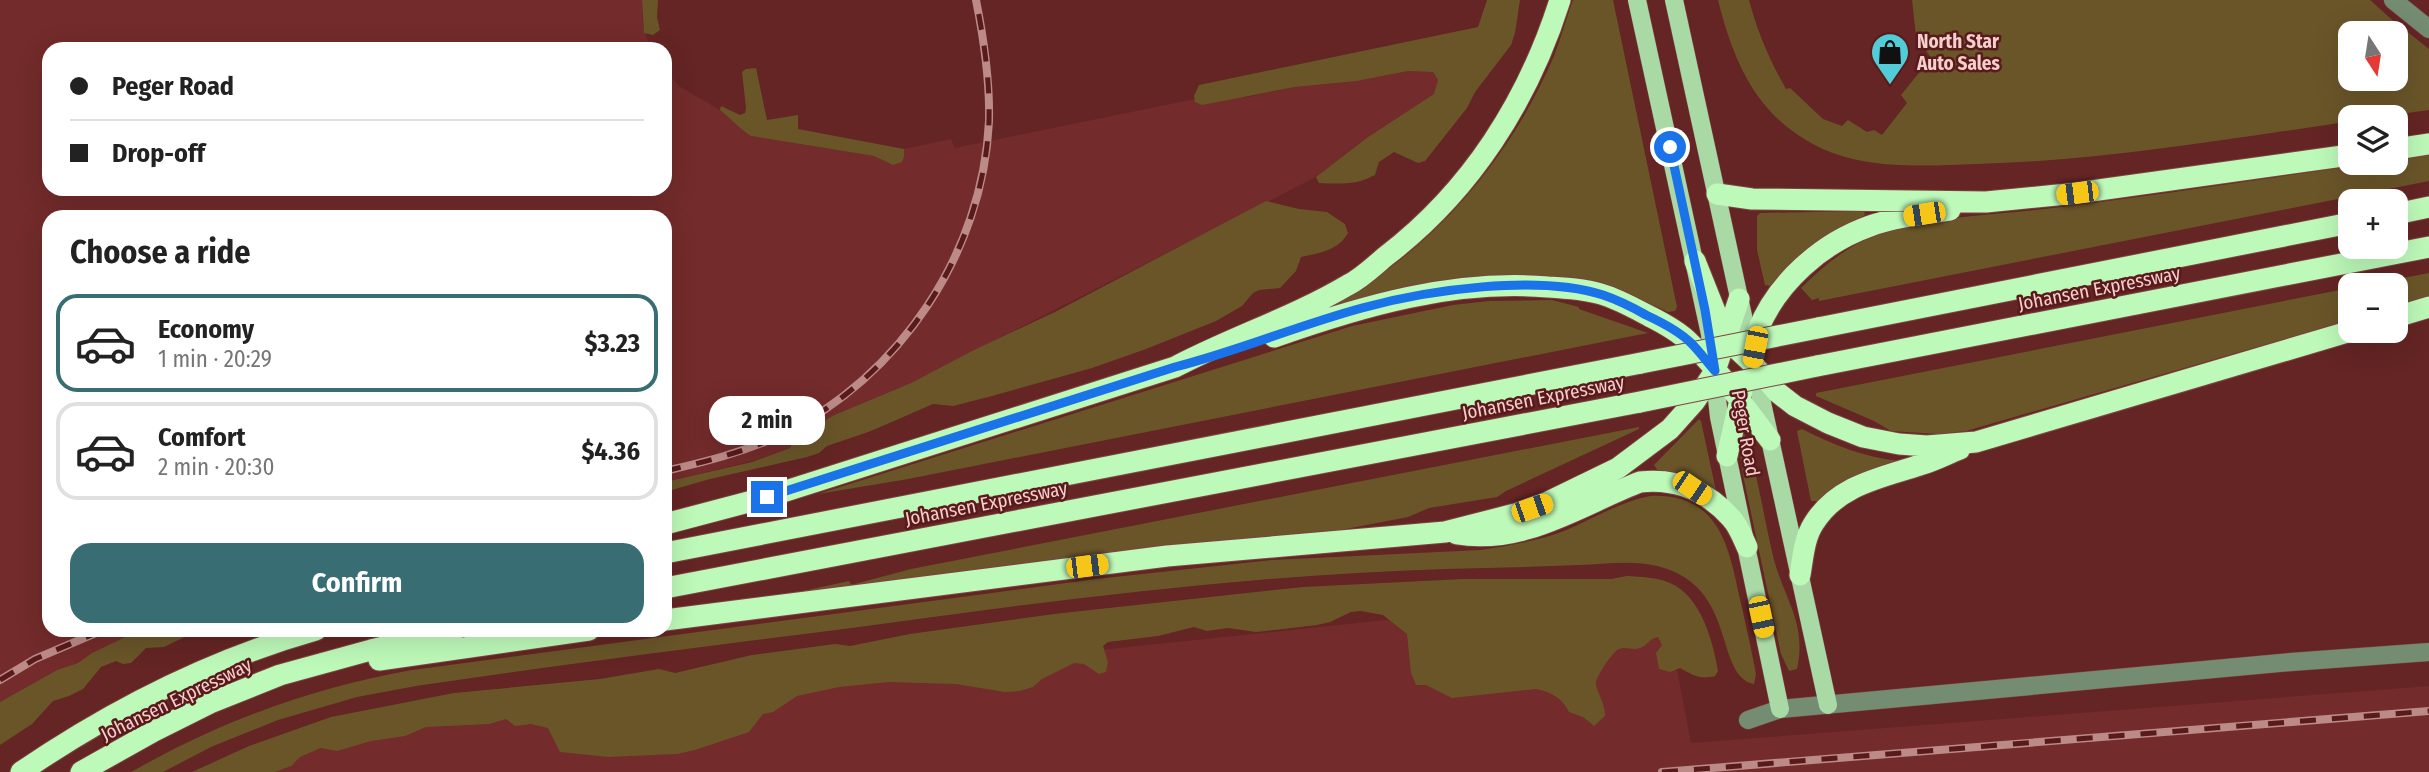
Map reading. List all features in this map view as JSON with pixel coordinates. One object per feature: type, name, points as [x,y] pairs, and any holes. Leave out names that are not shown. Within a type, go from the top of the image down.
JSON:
[{"type":"highway","points":[[1175,367],[1210,349],[1291,316],[1351,284],[1398,248],[1431,218],[1460,188],[1493,144],[1537,62],[1560,0]]},
{"type":"highway","points":[[2408,147],[2429,144]]},
{"type":"highway","points":[[1727,456],[1758,331],[1775,299],[1812,258],[1868,226],[1986,202],[2077,193],[2338,157]]},
{"type":"highway","points":[[1717,194],[1752,199],[1986,202]]},
{"type":"highway","points":[[2408,211],[2429,207]]},
{"type":"highway","name":"Johansen Expressway","points":[[672,552],[2338,225]]},
{"type":"highway","name":"Johansen Expressway","points":[[672,587],[1640,402],[2429,247]]},
{"type":"highway","points":[[1695,261],[1726,339],[1777,392],[1796,406],[1863,437],[1927,446],[1976,442]]},
{"type":"highway","points":[[672,522],[767,497],[1175,367],[1215,357],[1317,321],[1397,299],[1484,286],[1530,285],[1601,294],[1660,322],[1690,342],[1770,440]]},
{"type":"highway","points":[[672,619],[1167,556],[1445,532],[1515,514],[1548,502],[1618,468],[1670,429],[1695,401],[1715,371],[1739,299]]},
{"type":"highway","points":[[2408,313],[2429,307]]},
{"type":"highway","points":[[1800,575],[1813,524],[1832,501],[1860,484],[1924,464],[1976,442],[2338,335]]},
{"type":"highway","points":[[1445,532],[1480,537],[1515,532],[1547,523],[1640,482],[1657,481],[1673,482],[1692,488],[1713,502],[1732,519],[1747,547]]},
{"type":"highway","name":"Johansen Expressway","points":[[21,772],[96,725],[189,676],[294,637]]},
{"type":"highway","name":"Johansen Expressway","points":[[81,772],[210,703],[280,675],[426,637]]},
{"type":"highway","points":[[280,675],[541,637]]},
{"type":"main road","name":"Peger Road","points":[[1637,0],[1695,261],[1715,371],[1719,417],[1780,709]]},
{"type":"main road","name":"Peger Road","points":[[1674,0],[1828,705]]},
{"type":"street","points":[[2393,0],[2429,29]]},
{"type":"street","points":[[1748,720],[1780,709],[2291,662],[2429,652]]},
{"type":"shaded area","points":[[0,0],[642,0],[643,27],[648,42],[42,42],[42,196],[672,196],[672,78],[679,86],[720,110],[751,136],[874,156],[893,165],[904,157],[904,149],[951,139],[955,148],[1195,99],[1195,102],[1247,97],[1295,87],[1357,81],[1408,71],[1433,72],[1439,80],[1434,94],[1368,137],[1316,177],[911,383],[832,416],[794,440],[790,448],[752,461],[672,480],[672,210],[42,210],[42,637],[125,637],[78,663],[57,670],[0,702]]},
{"type":"shaded area","points":[[642,0],[658,0],[657,17],[660,30],[653,35],[644,33]]},
{"type":"shaded area","points":[[1487,0],[1520,0],[1511,45],[1475,92],[1467,108],[1425,161],[1418,163],[1394,152],[1379,162],[1375,175],[1362,181],[1319,183],[1316,177],[1368,137],[1434,94],[1438,80],[1433,72],[1408,71],[1357,81],[1295,87],[1202,105],[1195,102],[1194,96],[1199,85],[1478,27]]},
{"type":"shaded area","points":[[1573,0],[1613,0],[1677,307],[1675,311],[1668,312],[1623,291],[1607,287],[1333,307],[1403,258],[1435,230],[1490,166],[1536,95],[1554,56]]},
{"type":"shaded area","points":[[1718,0],[1749,0],[1764,46],[1786,89],[1790,88],[1823,119],[1842,126],[1848,120],[1867,132],[1874,130],[1882,135],[1907,103],[1901,95],[1931,58],[1916,36],[1912,0],[2370,0],[2394,21],[2338,21],[2338,91],[2408,91],[2408,32],[2429,49],[2429,110],[2408,113],[2408,105],[2338,105],[2338,123],[2152,150],[2065,159],[1933,165],[1867,162],[1825,150],[1806,140],[1772,113],[1747,79],[1730,41]]},
{"type":"shaded area","points":[[756,68],[767,120],[798,115],[798,129],[904,149],[902,162],[893,165],[874,156],[751,136],[743,131],[720,110],[721,106],[740,115],[745,113],[742,72]]},
{"type":"shaded area","points":[[2429,155],[2429,181],[2388,189],[2338,189],[2338,199],[1819,301],[1819,298],[1812,300],[1801,288],[1826,265],[1854,246],[1874,236],[1916,224],[2134,198],[2338,168],[2338,175],[2408,175],[2408,158]]},
{"type":"shaded area","points":[[1266,201],[1327,212],[1345,224],[1348,233],[1339,244],[1301,257],[1296,271],[1280,288],[1259,290],[1242,306],[1216,321],[1146,349],[1092,368],[992,396],[953,406],[933,404],[871,431],[827,446],[819,453],[807,457],[672,490],[672,480],[752,462],[790,448],[794,440],[832,416],[911,383],[1055,312]]},
{"type":"shaded area","points":[[1864,211],[1865,215],[1814,244],[1771,286],[1765,285],[1757,250],[1757,216],[1760,213]]},
{"type":"shaded area","points":[[2429,273],[2429,297],[2408,303],[2408,277]]},
{"type":"shaded area","points":[[2338,290],[2338,323],[1966,431],[1938,434],[1891,431],[1816,396],[1816,393]]},
{"type":"shaded area","points":[[1552,300],[1579,307],[1648,333],[908,479],[818,494],[1352,326],[1453,305],[1489,301]]},
{"type":"shaded area","points":[[1699,419],[1716,491],[1675,474],[1658,471],[1654,465]]},
{"type":"shaded area","points":[[1639,427],[1497,497],[1429,508],[1408,517],[1330,532],[794,593],[849,581],[851,585],[911,569]]},
{"type":"shaded area","points":[[1742,428],[1774,560],[1797,625],[1797,669],[1789,671],[1781,654],[1744,480],[1739,445]]},
{"type":"shaded area","points":[[1802,429],[1850,450],[1901,461],[1848,479],[1818,501],[1811,501],[1797,431]]},
{"type":"shaded area","points":[[1650,496],[1672,497],[1690,503],[1704,512],[1715,524],[1730,556],[1735,575],[1756,674],[1754,684],[1741,677],[1733,665],[1713,610],[1701,592],[1683,576],[1657,566],[1618,563],[1371,572],[1078,598],[416,686],[357,697],[278,720],[211,747],[163,772],[131,772],[200,737],[267,709],[337,687],[412,670],[1096,579],[1272,560],[1480,550],[1554,535]]},
{"type":"shaded area","points":[[1627,576],[1665,581],[1681,589],[1690,598],[1709,633],[1718,671],[1715,676],[1705,677],[1696,676],[1680,668],[1670,672],[1659,669],[1656,653],[1662,645],[1658,637],[1640,648],[1619,649],[1604,666],[1596,682],[1605,716],[1594,726],[1583,717],[1569,712],[1556,696],[1542,690],[1452,698],[1426,685],[1416,685],[1411,673],[1407,634],[1383,615],[1361,611],[1317,625],[1256,632],[1228,628],[1207,631],[1194,627],[1158,636],[1108,642],[1103,646],[1108,662],[1106,672],[1099,674],[1084,664],[1074,663],[1042,679],[1033,687],[1020,691],[1005,692],[956,684],[889,682],[839,687],[797,696],[773,712],[763,714],[749,732],[677,754],[608,757],[560,752],[548,728],[531,724],[515,726],[506,719],[489,724],[426,727],[405,736],[371,741],[337,751],[321,748],[275,772],[192,772],[249,746],[331,717],[454,693],[600,679],[659,669],[675,673],[752,655],[835,644],[850,646],[910,634],[1054,614],[1303,587],[1463,579],[1611,579]]},
{"type":"shaded area","points":[[1662,591],[1691,743],[2429,686],[2429,772],[251,772],[332,745],[424,721]]},
{"type":"shaded area","points":[[125,637],[185,637],[164,647],[146,648],[131,663],[116,661],[101,667],[83,689],[53,701],[32,724],[0,745],[0,702],[57,670],[78,663]]},
{"type":"railway","points":[[672,469],[753,447],[781,435],[824,410],[863,380],[898,345],[927,306],[952,263],[971,218],[983,170],[989,121],[989,90],[976,0]]},
{"type":"railway","points":[[0,680],[35,659],[87,637]]},
{"type":"railway","points":[[1662,772],[2429,711]]},
{"type":"place","name":"North Star Auto Sales","points":[[1890,86]]},
{"type":"route","points":[[767,497],[1175,367],[1215,357],[1363,307],[1484,286],[1530,285],[1601,294],[1628,305],[1678,333],[1690,342],[1715,371],[1710,334],[1670,147]]}]
